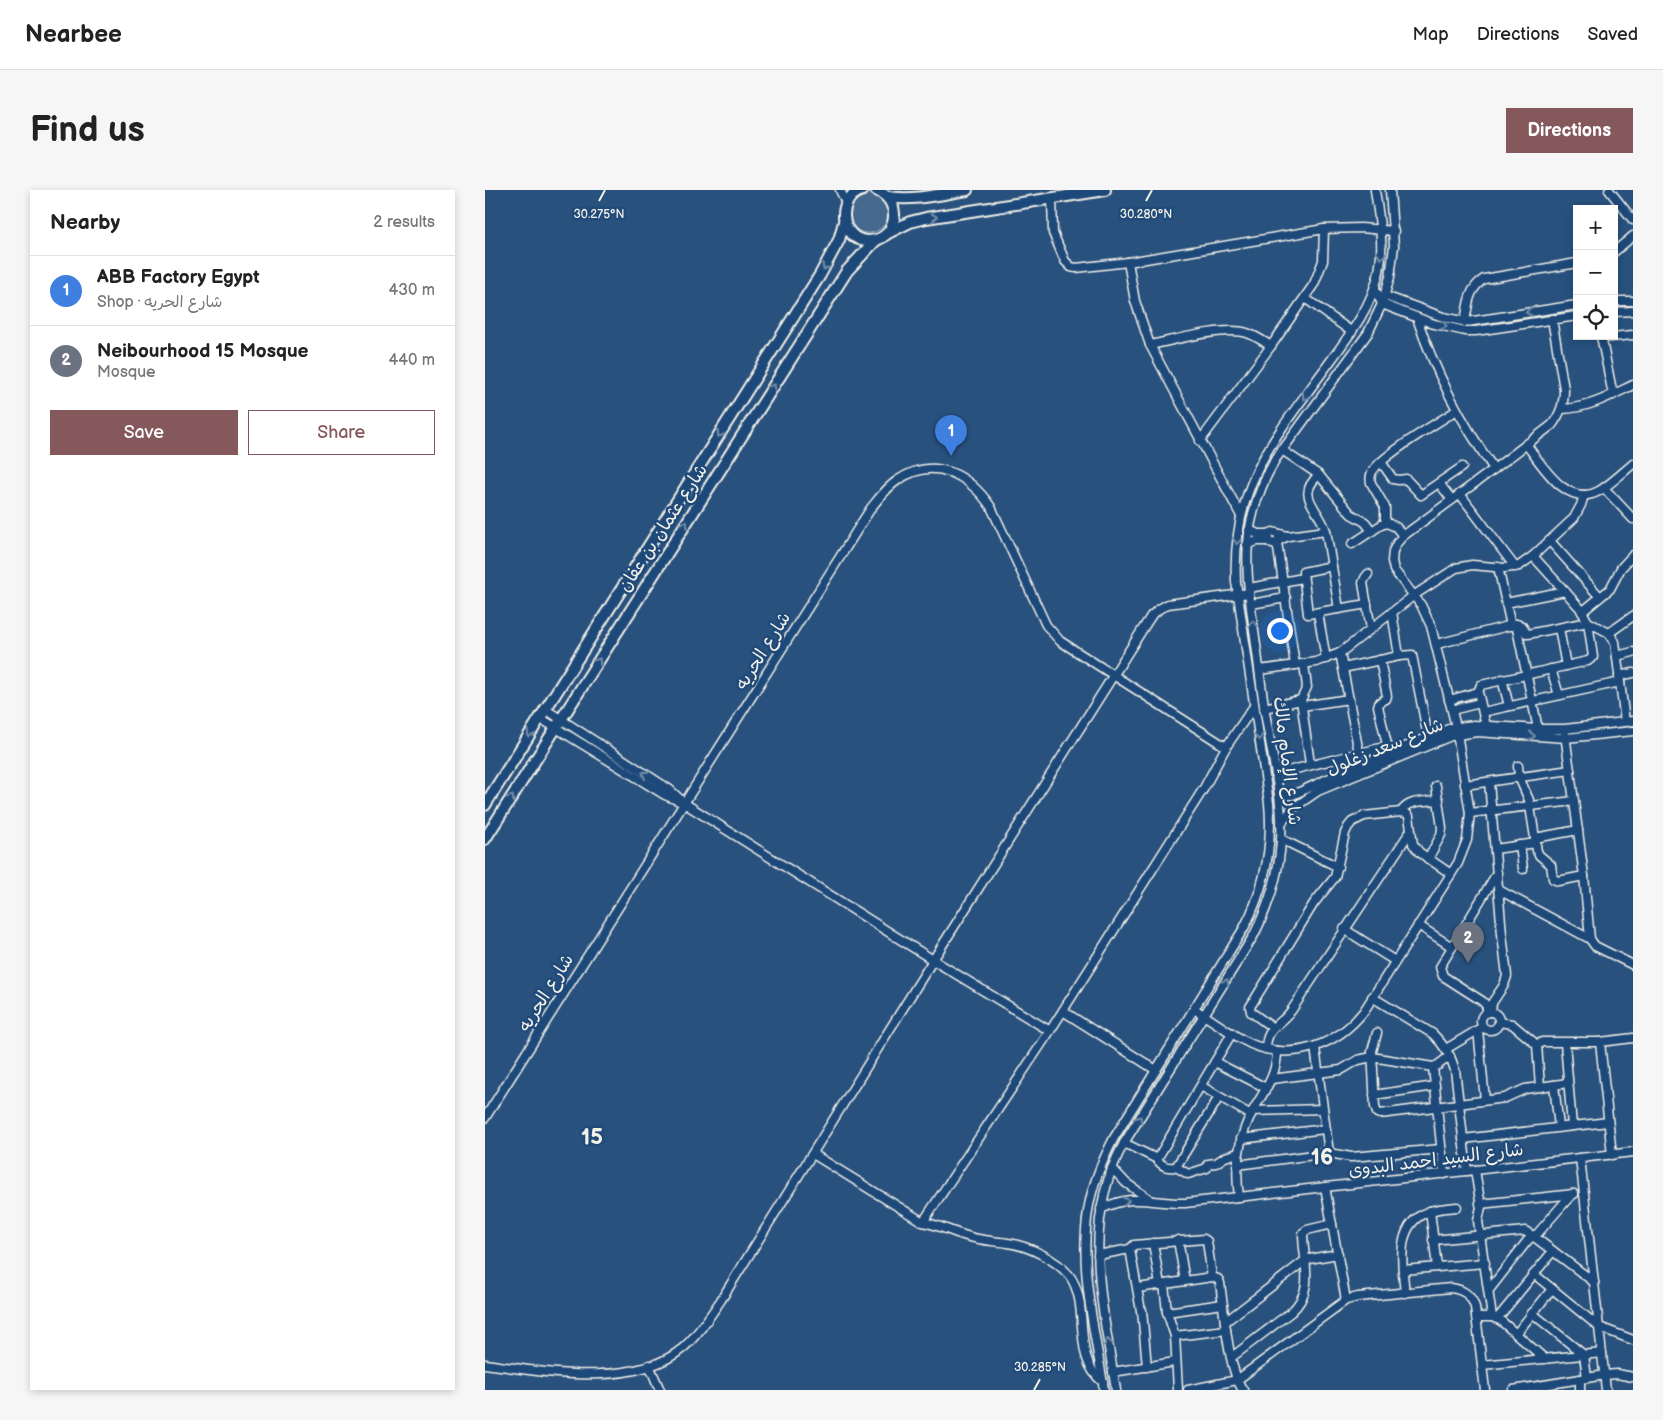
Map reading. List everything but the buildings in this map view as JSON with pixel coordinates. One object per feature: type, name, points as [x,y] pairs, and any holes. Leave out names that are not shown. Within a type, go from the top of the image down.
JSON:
[{"type":"main road","points":[[846,203],[852,196],[863,190]]},
{"type":"main road","points":[[877,190],[888,197],[911,198],[967,190]]},
{"type":"main road","points":[[888,233],[910,222],[926,218],[1105,190]]},
{"type":"main road","points":[[888,197],[895,211],[895,219],[888,233]]},
{"type":"main road","name":"شارع عثمان بن عفان","points":[[485,805],[820,275],[839,240],[844,222],[843,216],[846,203]]},
{"type":"main road","points":[[844,222],[847,229],[853,235],[868,241],[876,240]]},
{"type":"main road","name":"شارع عثمان بن عفان","points":[[485,839],[557,723],[847,271],[876,240],[888,233]]},
{"type":"street","points":[[840,190],[846,203]]},
{"type":"street","name":"شارع الإمام مالك","points":[[1103,1386],[1086,1271],[1085,1244],[1088,1211],[1095,1183],[1114,1138],[1251,915],[1261,889],[1268,862],[1269,810],[1238,594],[1235,555],[1241,516],[1249,487],[1269,446],[1352,332],[1368,305],[1375,288],[1381,260],[1381,228],[1375,190]]},
{"type":"street","name":"شارع الإمام مالك","points":[[1116,1390],[1100,1285],[1098,1255],[1104,1189],[1111,1168],[1124,1143],[1254,935],[1264,915],[1275,882],[1281,839],[1279,793],[1264,708],[1249,590],[1247,546],[1249,530],[1264,482],[1282,450],[1368,333],[1383,304],[1393,262],[1394,231],[1390,190]]},
{"type":"street","points":[[1609,190],[1633,220]]},
{"type":"street","points":[[1052,198],[1053,233],[1065,262],[1076,268],[1128,262],[1324,229],[1381,228],[1394,231]]},
{"type":"street","points":[[1200,441],[1271,346],[1320,273],[1323,261],[1324,229]]},
{"type":"street","points":[[1616,250],[1633,236]]},
{"type":"street","points":[[1128,262],[1135,301],[1150,345],[1241,516]]},
{"type":"street","points":[[1465,322],[1471,292],[1475,286],[1484,280],[1573,264]]},
{"type":"street","points":[[1375,288],[1383,304],[1417,318],[1465,331],[1573,316]]},
{"type":"street","points":[[1385,296],[1443,317],[1465,322],[1573,306]]},
{"type":"street","points":[[1305,298],[1352,332]]},
{"type":"street","points":[[1618,301],[1633,301]]},
{"type":"street","points":[[1618,312],[1633,311]]},
{"type":"street","points":[[1505,316],[1507,326]]},
{"type":"street","points":[[1417,318],[1436,367],[1457,410],[1495,469]]},
{"type":"street","points":[[1194,1010],[1249,1043],[1266,1049],[1296,1051],[1315,1047],[1332,1040],[1349,1028],[1364,1010],[1460,857],[1467,840],[1470,813],[1452,710],[1437,644],[1427,615],[1398,578],[1392,561],[1393,551],[1403,536],[1495,469],[1552,424],[1562,409],[1564,389],[1552,319]]},
{"type":"street","points":[[1150,345],[1237,331],[1271,346]]},
{"type":"street","points":[[1618,336],[1633,335]]},
{"type":"street","points":[[1602,340],[1613,395]]},
{"type":"street","points":[[1562,409],[1588,406],[1633,385]]},
{"type":"street","points":[[1403,536],[1396,527],[1387,523],[1385,507],[1370,479],[1373,471],[1381,462],[1413,438],[1457,410]]},
{"type":"street","points":[[1526,444],[1561,486],[1575,494],[1584,495],[1598,492],[1633,464]]},
{"type":"street","points":[[1282,450],[1319,475],[1351,514],[1363,520],[1372,531]]},
{"type":"street","points":[[1381,462],[1393,479],[1406,479],[1419,495],[1424,494],[1462,467]]},
{"type":"street","name":"شارع الحريه","points":[[485,1118],[871,508],[883,493],[898,480],[916,471],[930,468],[943,470],[971,483],[991,507],[1046,625],[1052,633],[1060,641],[1226,747]]},
{"type":"street","points":[[1319,475],[1311,484],[1308,494],[1311,504],[1324,524],[1326,531],[1339,609]]},
{"type":"street","points":[[1439,483],[1452,500]]},
{"type":"street","points":[[1604,488],[1633,519]]},
{"type":"street","points":[[1460,494],[1515,567]]},
{"type":"street","points":[[1260,670],[1326,659],[1340,653],[1413,596],[1456,568],[1472,565],[1515,567],[1526,562],[1573,518],[1581,505],[1584,495]]},
{"type":"street","points":[[1352,544],[1387,523]]},
{"type":"street","points":[[1249,530],[1268,538]]},
{"type":"street","points":[[1277,539],[1326,531]]},
{"type":"street","points":[[1247,546],[1268,538],[1273,532],[1277,539],[1299,664],[1307,687],[1301,703],[1310,764]]},
{"type":"street","points":[[1550,541],[1600,597]]},
{"type":"street","points":[[1582,612],[1609,589],[1621,568],[1633,555]]},
{"type":"street","points":[[1485,726],[1478,692],[1481,685],[1588,661],[1593,657],[1588,622],[1565,591],[1533,556]]},
{"type":"street","points":[[1332,566],[1303,573],[1308,613],[1318,613],[1367,604]]},
{"type":"street","points":[[1497,567],[1533,701],[1538,729]]},
{"type":"street","points":[[1368,574],[1363,583],[1371,629]]},
{"type":"street","points":[[485,1364],[571,1374],[617,1373],[664,1360],[683,1348],[721,1300],[1151,616],[1168,604],[1180,601],[1238,594],[1283,581],[1303,578]]},
{"type":"street","points":[[1506,603],[1565,591]]},
{"type":"street","points":[[1251,604],[1286,598]]},
{"type":"street","points":[[1392,612],[1399,656]]},
{"type":"street","points":[[1318,613],[1326,659]]},
{"type":"street","points":[[1609,633],[1633,616]]},
{"type":"street","points":[[1437,644],[1513,625],[1522,626],[1528,634],[1588,622],[1609,633],[1615,642],[1629,722]]},
{"type":"street","points":[[1559,628],[1566,666]]},
{"type":"street","points":[[1247,653],[1254,655],[1257,651]]},
{"type":"street","points":[[1617,656],[1633,652]]},
{"type":"street","points":[[1340,653],[1359,753]]},
{"type":"street","points":[[1343,668],[1409,654],[1413,657],[1428,737]]},
{"type":"street","points":[[1276,774],[1359,753],[1389,749],[1378,706],[1387,696],[1380,660]]},
{"type":"street","points":[[1551,669],[1559,695]]},
{"type":"street","points":[[1483,712],[1559,695],[1620,679],[1633,673]]},
{"type":"street","points":[[1251,683],[1254,678],[1261,681]]},
{"type":"street","points":[[1502,679],[1509,706]]},
{"type":"street","points":[[1449,700],[1478,692]]},
{"type":"street","points":[[1264,708],[1349,699]]},
{"type":"street","points":[[1452,710],[1480,703]]},
{"type":"street","points":[[923,1222],[1063,1011],[1204,788],[1226,747],[1254,706]]},
{"type":"street","points":[[542,714],[665,795],[684,803],[933,960],[1050,1031]]},
{"type":"street","name":"شارع سعد زغلول","points":[[1279,793],[1288,796],[1293,795],[1389,749],[1456,731],[1485,726],[1565,729],[1629,722]]},
{"type":"street","points":[[1565,729],[1590,939]]},
{"type":"street","name":"شارع سعد زغلول","points":[[1281,824],[1292,809],[1318,791],[1445,738],[1456,731],[1566,738],[1633,731]]},
{"type":"street","points":[[1518,766],[1519,777],[1530,806],[1539,855],[1551,865],[1555,880],[1583,876]]},
{"type":"street","points":[[1465,785],[1570,770]]},
{"type":"street","points":[[1485,1100],[1482,1022],[1483,1017],[1490,1012],[1492,1004],[1504,985],[1507,976],[1501,934],[1489,782]]},
{"type":"street","points":[[1428,858],[1442,832],[1436,786]]},
{"type":"street","points":[[1401,812],[1407,804],[1439,800]]},
{"type":"street","points":[[1470,813],[1574,801]]},
{"type":"street","points":[[1273,1028],[1251,1012],[1250,1007],[1314,902],[1333,882],[1339,867],[1345,833],[1352,822],[1364,816],[1406,813],[1409,816],[1413,844],[1419,852],[1451,874]]},
{"type":"street","points":[[1495,849],[1521,845],[1577,830]]},
{"type":"street","points":[[1266,1049],[1266,1041],[1273,1028],[1291,1011],[1410,832]]},
{"type":"street","points":[[1281,839],[1339,867]]},
{"type":"street","points":[[1521,845],[1523,870]]},
{"type":"street","points":[[1272,1079],[1341,1070],[1358,1060],[1372,1057],[1433,1067],[1438,1065],[1448,1052],[1481,1028],[1493,1030],[1497,1027],[1499,1022],[1497,1015],[1490,1012],[1482,1001],[1445,978],[1442,974],[1441,965],[1497,873]]},
{"type":"street","points":[[1499,890],[1590,939],[1595,946],[1633,965]]},
{"type":"street","points":[[1418,925],[1452,947]]},
{"type":"street","points":[[1344,929],[1395,962]]},
{"type":"street","points":[[1372,997],[1433,1034],[1448,1052],[1455,1070],[1463,1139],[1480,1204],[1478,1221],[1495,1318]]},
{"type":"street","points":[[1063,1011],[1156,1070]]},
{"type":"street","points":[[1499,1022],[1512,1024],[1537,1045],[1540,1087]]},
{"type":"street","points":[[1157,1159],[1232,1033]]},
{"type":"street","points":[[1377,1033],[1372,1044],[1372,1057],[1375,1110],[1380,1114],[1505,1098],[1525,1089],[1568,1083]]},
{"type":"street","points":[[1537,1045],[1542,1042],[1600,1042],[1633,1038]]},
{"type":"street","points":[[1600,1042],[1612,1155]]},
{"type":"street","points":[[1565,1043],[1572,1126]]},
{"type":"street","points":[[1315,1047],[1329,1153]]},
{"type":"street","points":[[1239,1197],[1237,1165],[1241,1140],[1252,1113],[1272,1079],[1277,1060],[1277,1050]]},
{"type":"street","points":[[1215,1062],[1266,1088]]},
{"type":"street","points":[[1433,1067],[1444,1174]]},
{"type":"street","points":[[1554,1085],[1559,1128]]},
{"type":"street","points":[[1201,1086],[1252,1113],[1323,1109]]},
{"type":"street","points":[[1374,1095],[1435,1086]]},
{"type":"street","points":[[1176,1167],[1219,1097]]},
{"type":"street","points":[[1463,1139],[1608,1122]]},
{"type":"street","points":[[1241,1140],[1325,1129]]},
{"type":"street","points":[[1124,1143],[1157,1159],[1160,1164],[1168,1168],[1176,1167],[1188,1174],[1207,1168],[1208,1164],[1216,1163],[1225,1157],[1238,1153]]},
{"type":"street","points":[[1237,1165],[1329,1153],[1351,1157],[1441,1149]]},
{"type":"street","name":"شارع السيد احمد البدوى","points":[[1101,1209],[1115,1203],[1131,1200],[1185,1203],[1633,1152]]},
{"type":"street","points":[[813,1154],[923,1222],[975,1239],[1019,1245],[1048,1259],[1064,1270],[1070,1276],[1077,1293],[1087,1359],[1092,1372],[1103,1386]]},
{"type":"street","points":[[1580,1158],[1606,1390]]},
{"type":"street","name":"شارع السيد احمد البدوى","points":[[1111,1168],[1130,1186],[1153,1200]]},
{"type":"street","points":[[1325,1187],[1347,1300]]},
{"type":"street","points":[[1480,1204],[1584,1193]]},
{"type":"street","points":[[1489,1290],[1528,1240],[1538,1233],[1572,1194]]},
{"type":"street","points":[[1405,1293],[1401,1251],[1405,1236],[1413,1222],[1430,1211],[1457,1207]]},
{"type":"street","points":[[1430,1211],[1437,1267]]},
{"type":"street","points":[[1231,1356],[1291,1312],[1299,1303],[1307,1288],[1304,1232],[1332,1224]]},
{"type":"street","points":[[1433,1240],[1522,1231],[1533,1236],[1594,1282]]},
{"type":"street","points":[[1098,1255],[1130,1248],[1133,1245],[1205,1239],[1212,1277]]},
{"type":"street","points":[[1178,1240],[1185,1281]]},
{"type":"street","points":[[1153,1243],[1167,1312],[1175,1336],[1178,1390]]},
{"type":"street","points":[[1130,1248],[1141,1311],[1143,1310],[1147,1367]]},
{"type":"street","points":[[1495,1318],[1553,1251]]},
{"type":"street","points":[[1175,1336],[1226,1326],[1305,1260],[1338,1254]]},
{"type":"street","points":[[1403,1270],[1485,1263]]},
{"type":"street","points":[[1534,1274],[1599,1327],[1633,1340]]},
{"type":"street","points":[[1138,1288],[1212,1277],[1220,1281],[1231,1356],[1237,1380],[1243,1390]]},
{"type":"street","points":[[1188,1390],[1237,1380],[1347,1300],[1458,1289],[1469,1295],[1473,1301],[1485,1390]]},
{"type":"street","points":[[1516,1334],[1552,1289]]},
{"type":"street","points":[[1167,1312],[1223,1304]]},
{"type":"street","points":[[1532,1313],[1584,1355]]},
{"type":"street","points":[[1476,1317],[1495,1318],[1545,1359]]},
{"type":"street","points":[[1482,1365],[1602,1353]]},
{"type":"street","points":[[1580,1390],[1583,1378],[1584,1355]]},
{"type":"street","points":[[1113,1372],[1175,1362]]},
{"type":"street","points":[[649,1365],[660,1390]]},
{"type":"street","points":[[1513,1390],[1605,1375],[1617,1374],[1633,1377]]},
{"type":"shaded area","points":[[872,193],[879,196],[885,202],[888,213],[887,221],[879,230],[872,233],[864,233],[857,230],[849,221],[848,209],[851,202],[860,194]]},
{"type":"place","name":"ABB Factory Egypt","points":[[951,456]]},
{"type":"place","name":"Neibourhood 15 Mosque","points":[[1468,963]]},
{"type":"district","name":"15","points":[[592,1137]]},
{"type":"district","name":"16","points":[[1322,1157]]}]
